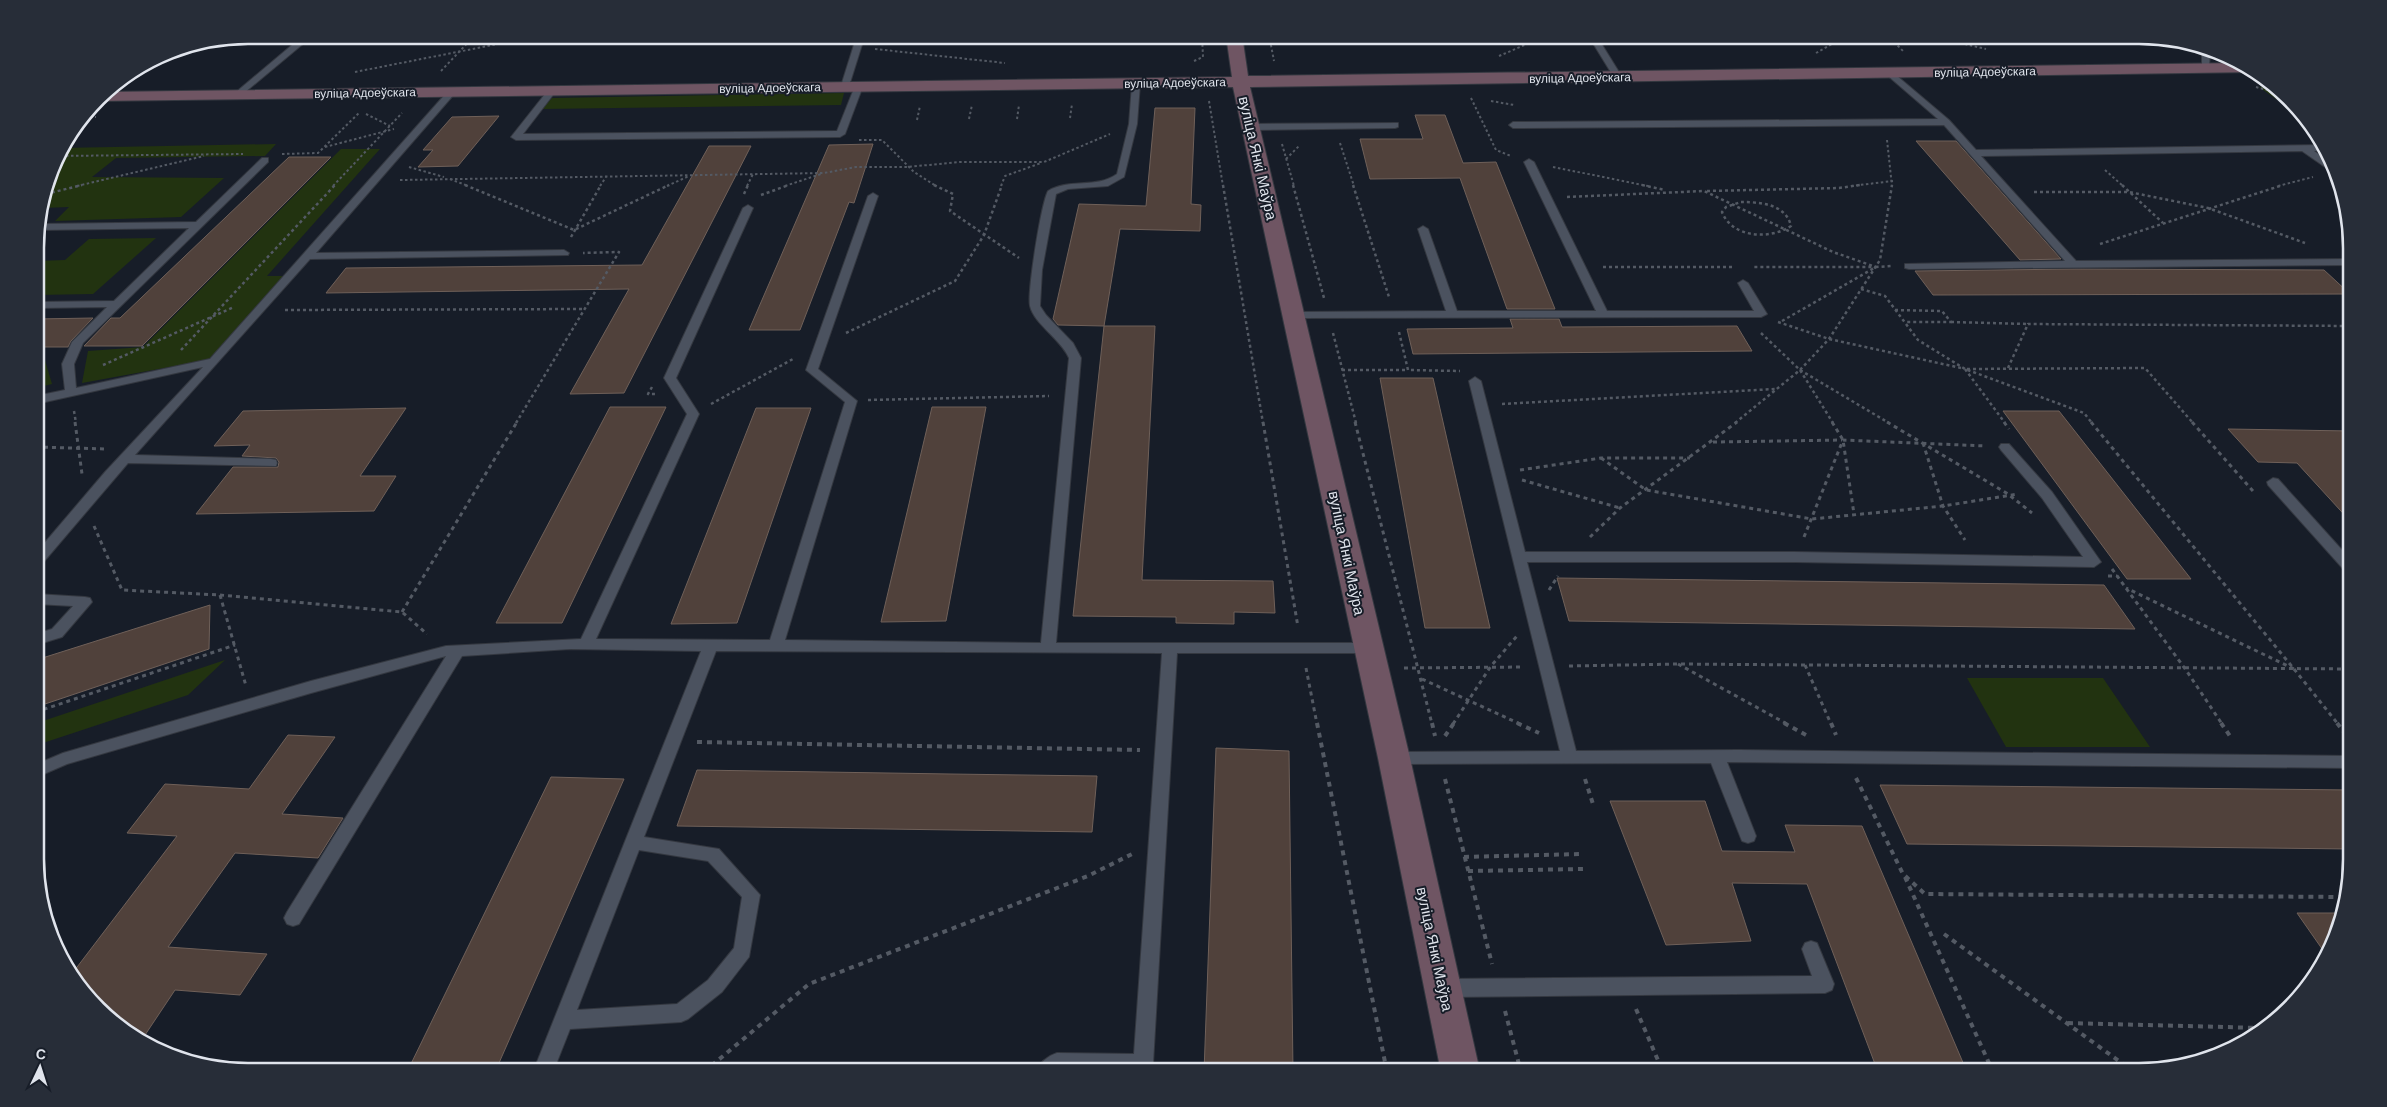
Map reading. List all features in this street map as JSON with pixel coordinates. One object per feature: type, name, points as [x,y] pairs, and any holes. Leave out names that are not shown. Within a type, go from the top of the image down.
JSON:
[{"type":"main road","name":"вуліца Янкі Маўра","points":[[1235,44],[1241,83],[1264,127],[1295,315],[1370,658],[1394,758],[1459,1063]]},
{"type":"main road","name":"вуліца Адоеўскага","points":[[110,97],[2236,68]]},
{"type":"lane","points":[[238,95],[299,44]]},
{"type":"lane","points":[[552,91],[516,137],[840,134],[852,86],[858,44]]},
{"type":"lane","points":[[1598,44],[1618,77]]},
{"type":"lane","points":[[2206,55],[2206,68]]},
{"type":"lane","points":[[1890,73],[1946,122],[2068,260]]},
{"type":"lane","points":[[1048,648],[1073,396],[1075,358],[1069,345],[1041,317],[1035,306],[1037,270],[1051,193],[1057,187],[1068,185],[1103,185],[1116,181],[1121,175],[1133,124],[1136,84]]},
{"type":"lane","points":[[44,551],[452,92]]},
{"type":"lane","points":[[1513,125],[1946,122]]},
{"type":"lane","points":[[1264,127],[1395,125]]},
{"type":"lane","points":[[2304,148],[2325,164]]},
{"type":"lane","points":[[1974,154],[2317,148]]},
{"type":"lane","points":[[71,392],[68,364],[78,342],[269,157]]},
{"type":"lane","points":[[1529,162],[1603,314]]},
{"type":"lane","points":[[776,646],[851,400],[812,370],[873,196]]},
{"type":"lane","points":[[586,644],[693,414],[670,378],[748,208]]},
{"type":"lane","points":[[45,226],[198,225]]},
{"type":"lane","points":[[1423,229],[1454,315]]},
{"type":"lane","points":[[308,256],[564,253]]},
{"type":"lane","points":[[1903,266],[2068,260],[2343,262]]},
{"type":"lane","points":[[1295,315],[1761,314],[1743,283]]},
{"type":"lane","points":[[44,305],[117,304]]},
{"type":"lane","points":[[44,398],[215,360]]},
{"type":"lane","points":[[1475,381],[1568,752]]},
{"type":"lane","points":[[2005,447],[2047,495],[2094,562]]},
{"type":"lane","points":[[125,460],[271,463]]},
{"type":"lane","points":[[2273,482],[2343,560]]},
{"type":"lane","points":[[1519,557],[1795,557],[2094,562]]},
{"type":"lane","points":[[44,600],[84,602],[57,633],[44,637]]},
{"type":"lane","points":[[44,768],[63,759],[252,704],[452,651],[586,644],[1302,650],[1370,658]]},
{"type":"lane","points":[[546,1063],[711,645]]},
{"type":"lane","points":[[1143,1063],[1170,649]]},
{"type":"lane","points":[[293,918],[452,651]]},
{"type":"lane","points":[[1394,758],[1439,753],[1568,752],[1717,757],[1846,756],[2343,762]]},
{"type":"lane","points":[[1717,757],[1748,836]]},
{"type":"lane","points":[[563,1020],[681,1013],[715,986],[743,951],[751,895],[713,854],[633,842]]},
{"type":"lane","points":[[1443,988],[1825,984],[1811,949]]},
{"type":"lane","points":[[1056,1063],[1100,1063]]},
{"type":"path","points":[[441,71],[467,44]]},
{"type":"path","points":[[355,72],[499,44]]},
{"type":"path","points":[[1190,62],[1203,57],[1202,44]]},
{"type":"path","points":[[1271,44],[1274,61]]},
{"type":"path","points":[[1491,59],[1527,44]]},
{"type":"path","points":[[1812,56],[1833,44]]},
{"type":"path","points":[[1896,44],[1906,54]]},
{"type":"path","points":[[1963,44],[1988,50]]},
{"type":"path","points":[[857,47],[1008,63]]},
{"type":"path","points":[[2248,85],[2270,91]]},
{"type":"path","points":[[1470,97],[1496,150],[1529,162],[1670,191]]},
{"type":"path","points":[[1209,101],[1302,650],[1385,1063]]},
{"type":"path","points":[[1017,119],[1019,103]]},
{"type":"path","points":[[1070,118],[1072,103]]},
{"type":"path","points":[[969,119],[972,104]]},
{"type":"path","points":[[917,120],[920,105]]},
{"type":"path","points":[[160,372],[403,112]]},
{"type":"path","points":[[269,157],[318,153],[360,113]]},
{"type":"path","points":[[364,113],[390,126]]},
{"type":"path","points":[[325,147],[427,120]]},
{"type":"path","points":[[1439,753],[1491,666],[1534,615],[1570,557],[1620,508],[1712,442],[1800,370],[1829,339],[1880,260],[1893,180],[1884,122]]},
{"type":"path","points":[[693,414],[821,344],[900,309],[955,281],[984,234],[1005,176],[1044,162],[1133,124]]},
{"type":"path","points":[[1334,126],[1395,315],[1408,370]]},
{"type":"path","points":[[1264,127],[1328,316],[1422,678],[1464,857],[1519,1063]]},
{"type":"path","points":[[385,131],[391,162],[446,178],[574,230],[690,175]]},
{"type":"path","points":[[852,140],[882,140],[907,167],[932,186],[953,194],[950,211],[1037,270]]},
{"type":"path","points":[[2084,152],[2164,223]]},
{"type":"path","points":[[52,193],[210,154]]},
{"type":"path","points":[[66,156],[246,154]]},
{"type":"path","points":[[756,197],[824,173],[856,167],[907,167],[960,162],[1044,162]]},
{"type":"path","points":[[375,180],[824,173]]},
{"type":"path","points":[[743,196],[753,174]]},
{"type":"path","points":[[2068,260],[2164,223],[2250,194],[2329,174]]},
{"type":"path","points":[[402,612],[619,252],[564,253],[574,230],[606,176]]},
{"type":"path","points":[[1545,198],[1670,191],[1839,188],[1893,180]]},
{"type":"path","points":[[1704,191],[1832,252],[1876,267]]},
{"type":"path","points":[[2007,191],[2129,192],[2208,208],[2306,243]]},
{"type":"path","points":[[1757,203],[1781,211],[1791,221],[1791,226],[1780,234],[1763,235],[1735,228],[1727,223],[1722,212],[1732,204],[1757,203]]},
{"type":"path","points":[[1580,266],[1738,267]]},
{"type":"path","points":[[1748,267],[1903,266]]},
{"type":"path","points":[[1779,322],[1876,267]]},
{"type":"path","points":[[1861,289],[1885,296],[1918,340],[1965,369],[2145,368],[2255,494]]},
{"type":"path","points":[[70,379],[237,305]]},
{"type":"path","points":[[259,310],[585,309]]},
{"type":"path","points":[[1895,310],[1942,311],[1951,322]]},
{"type":"path","points":[[1740,314],[1800,370],[2008,494],[2039,519]]},
{"type":"path","points":[[1752,314],[1829,339],[1965,369],[2084,413],[2343,730]]},
{"type":"path","points":[[1904,322],[2343,326]]},
{"type":"path","points":[[2008,368],[2028,324]]},
{"type":"path","points":[[1342,370],[1473,371],[1475,381]]},
{"type":"path","points":[[1800,370],[1843,440],[1854,514]]},
{"type":"path","points":[[652,385],[648,394],[662,394]]},
{"type":"path","points":[[1481,405],[1776,389]]},
{"type":"path","points":[[71,392],[85,505],[122,590],[220,595],[402,612],[452,651]]},
{"type":"path","points":[[851,400],[1073,396]]},
{"type":"path","points":[[1795,557],[1843,440]]},
{"type":"path","points":[[1712,442],[1843,440],[2005,447]]},
{"type":"path","points":[[1923,442],[1943,506],[1977,560]]},
{"type":"path","points":[[44,447],[134,449]]},
{"type":"path","points":[[1499,474],[1601,458],[1690,458]]},
{"type":"path","points":[[1601,458],[1646,490],[1812,519],[1943,506],[2008,494],[2047,495]]},
{"type":"path","points":[[1499,474],[1620,508]]},
{"type":"path","points":[[2094,562],[2117,576]]},
{"type":"path","points":[[2247,760],[2186,670],[2126,588],[2294,669]]},
{"type":"path","points":[[220,595],[252,704]]},
{"type":"path","points":[[44,709],[234,645]]},
{"type":"path","points":[[1370,658],[1419,668],[1678,664],[2186,670],[2343,670]]},
{"type":"path","points":[[1804,665],[1846,756]]},
{"type":"path","points":[[1306,670],[1316,670]]},
{"type":"path","points":[[1422,678],[1469,700],[1568,752]]},
{"type":"path","points":[[695,742],[1149,750]]},
{"type":"path","points":[[1590,795],[1593,804]]},
{"type":"path","points":[[715,1063],[809,984],[1088,876],[1158,841]]},
{"type":"path","points":[[1464,857],[1582,854]]},
{"type":"path","points":[[1468,871],[1584,869]]},
{"type":"path","points":[[1904,874],[1989,1063]]},
{"type":"path","points":[[1925,894],[2339,897]]},
{"type":"path","points":[[1944,934],[2122,1063]]},
{"type":"path","points":[[1625,986],[1660,1063]]},
{"type":"path","points":[[2068,1023],[2254,1028]]},
{"type":"green space","points":[[2259,87],[2264,87],[2288,107]]},
{"type":"green space","points":[[844,93],[841,105],[542,109],[552,98]]},
{"type":"green space","points":[[276,144],[265,156],[116,158],[92,177],[224,178],[181,217],[55,221],[69,207],[48,208],[59,170],[70,148]]},
{"type":"green space","points":[[341,149],[380,149],[267,276],[291,276],[219,358],[82,383],[88,351],[143,347]]},
{"type":"green space","points":[[156,238],[93,294],[44,295],[44,261],[65,260],[89,239]]},
{"type":"green space","points":[[44,357],[52,384],[44,386]]},
{"type":"green space","points":[[225,660],[188,695],[44,743],[44,721]]},
{"type":"green space","points":[[1967,678],[2103,678],[2150,747],[2006,747]]},
{"type":"building","points":[[1155,108],[1195,108],[1191,204],[1201,205],[1200,231],[1120,229],[1104,326],[1058,325],[1053,319],[1079,204],[1146,206]]},
{"type":"building","points":[[1415,115],[1445,115],[1463,163],[1496,162],[1555,309],[1507,309],[1460,178],[1370,179],[1360,139],[1423,139]]},
{"type":"building","points":[[499,116],[458,166],[418,167],[433,150],[423,150],[452,117]]},
{"type":"building","points":[[1916,141],[1956,141],[2061,259],[2020,260]]},
{"type":"building","points":[[873,144],[854,203],[849,202],[800,330],[749,330],[829,145]]},
{"type":"building","points":[[709,146],[751,146],[624,393],[570,394],[629,289],[326,293],[346,268],[642,265]]},
{"type":"building","points":[[289,157],[331,157],[142,346],[84,346],[111,318],[120,318]]},
{"type":"building","points":[[2076,269],[2324,270],[2343,288],[2343,294],[1933,295],[1915,271]]},
{"type":"building","points":[[93,318],[71,341],[68,347],[44,347],[44,319]]},
{"type":"building","points":[[1510,319],[1559,319],[1562,327],[1737,326],[1752,351],[1413,354],[1407,329],[1513,328]]},
{"type":"building","points":[[1104,326],[1155,326],[1142,580],[1273,581],[1275,613],[1234,612],[1234,624],[1176,623],[1176,617],[1073,616]]},
{"type":"building","points":[[1380,378],[1433,378],[1490,628],[1425,628]]},
{"type":"building","points":[[610,407],[666,407],[562,623],[496,623]]},
{"type":"building","points":[[932,407],[986,407],[946,621],[881,622]]},
{"type":"building","points":[[406,408],[360,476],[396,476],[374,511],[196,514],[233,467],[278,467],[279,462],[276,458],[242,456],[250,445],[214,446],[243,411]]},
{"type":"building","points":[[756,408],[811,408],[737,623],[671,624]]},
{"type":"building","points":[[2003,411],[2059,411],[2191,579],[2127,579]]},
{"type":"building","points":[[2228,429],[2343,431],[2343,513],[2297,463],[2258,462]]},
{"type":"building","points":[[1557,578],[2104,585],[2135,629],[1569,621]]},
{"type":"building","points":[[210,605],[209,649],[44,704],[44,657]]},
{"type":"building","points":[[288,735],[335,737],[282,814],[343,818],[318,858],[235,853],[168,947],[267,954],[240,995],[175,990],[145,1035],[103,1004],[76,969],[177,836],[127,833],[165,784],[249,789]]},
{"type":"building","points":[[1216,748],[1289,751],[1293,1063],[1204,1063]]},
{"type":"building","points":[[697,770],[1097,776],[1092,832],[677,826]]},
{"type":"building","points":[[551,777],[624,779],[499,1063],[411,1063]]},
{"type":"building","points":[[1880,785],[2343,790],[2343,849],[1907,844]]},
{"type":"building","points":[[1610,801],[1705,801],[1722,851],[1795,852],[1785,825],[1862,826],[1963,1063],[1875,1063],[1807,884],[1732,883],[1751,941],[1666,945]]},
{"type":"building","points":[[2297,913],[2336,913],[2322,949]]}]
